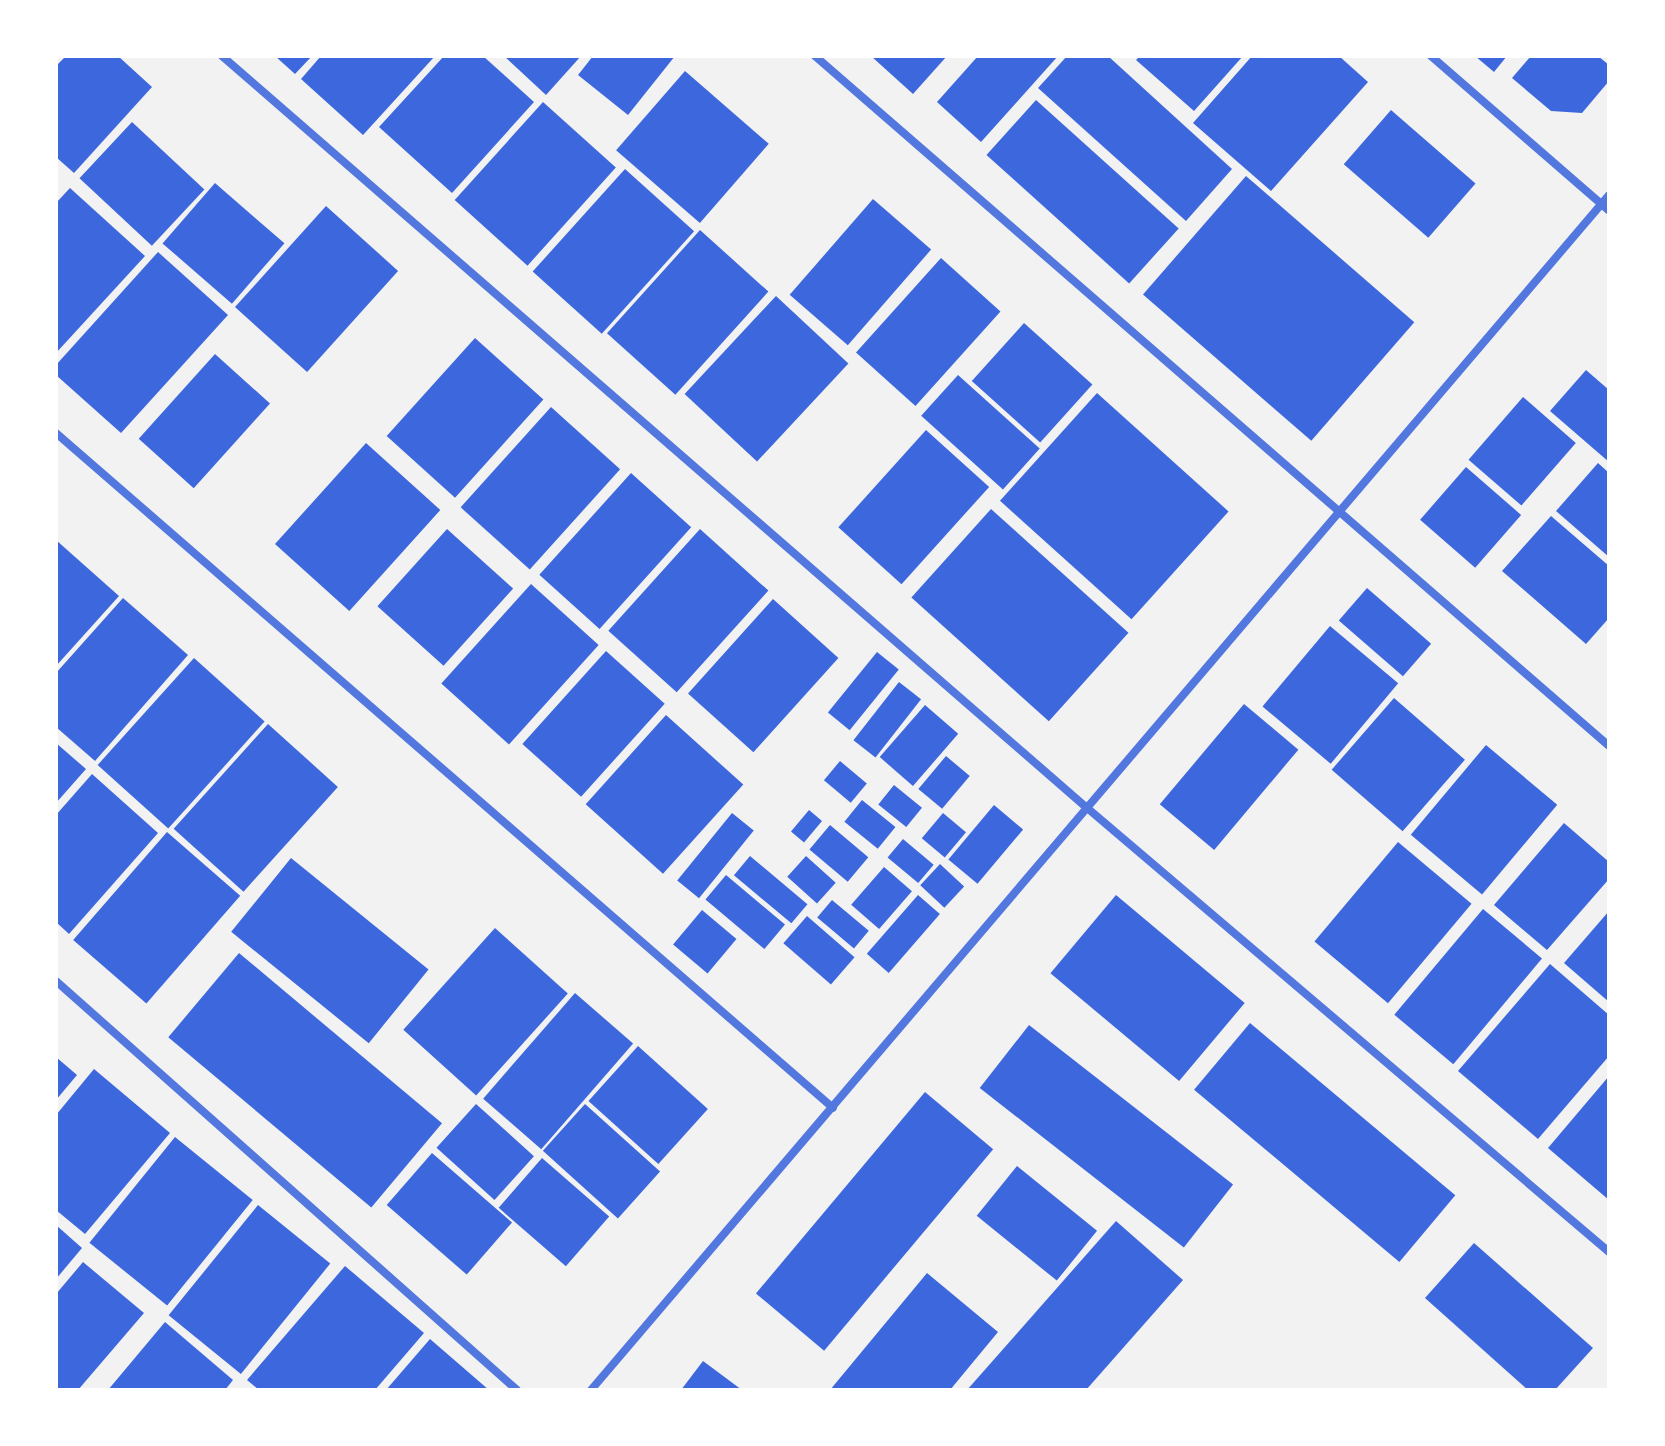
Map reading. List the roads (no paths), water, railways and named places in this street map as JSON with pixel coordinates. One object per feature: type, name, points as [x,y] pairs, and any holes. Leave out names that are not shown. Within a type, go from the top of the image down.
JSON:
[{"type":"street","points":[[222,56],[1086,807],[1609,1252]]},
{"type":"street","points":[[815,56],[1609,746]]},
{"type":"street","points":[[1431,56],[1609,211]]},
{"type":"street","points":[[591,1390],[1609,195]]},
{"type":"street","points":[[56,433],[833,1108]]},
{"type":"street","points":[[56,981],[517,1390]]}]
